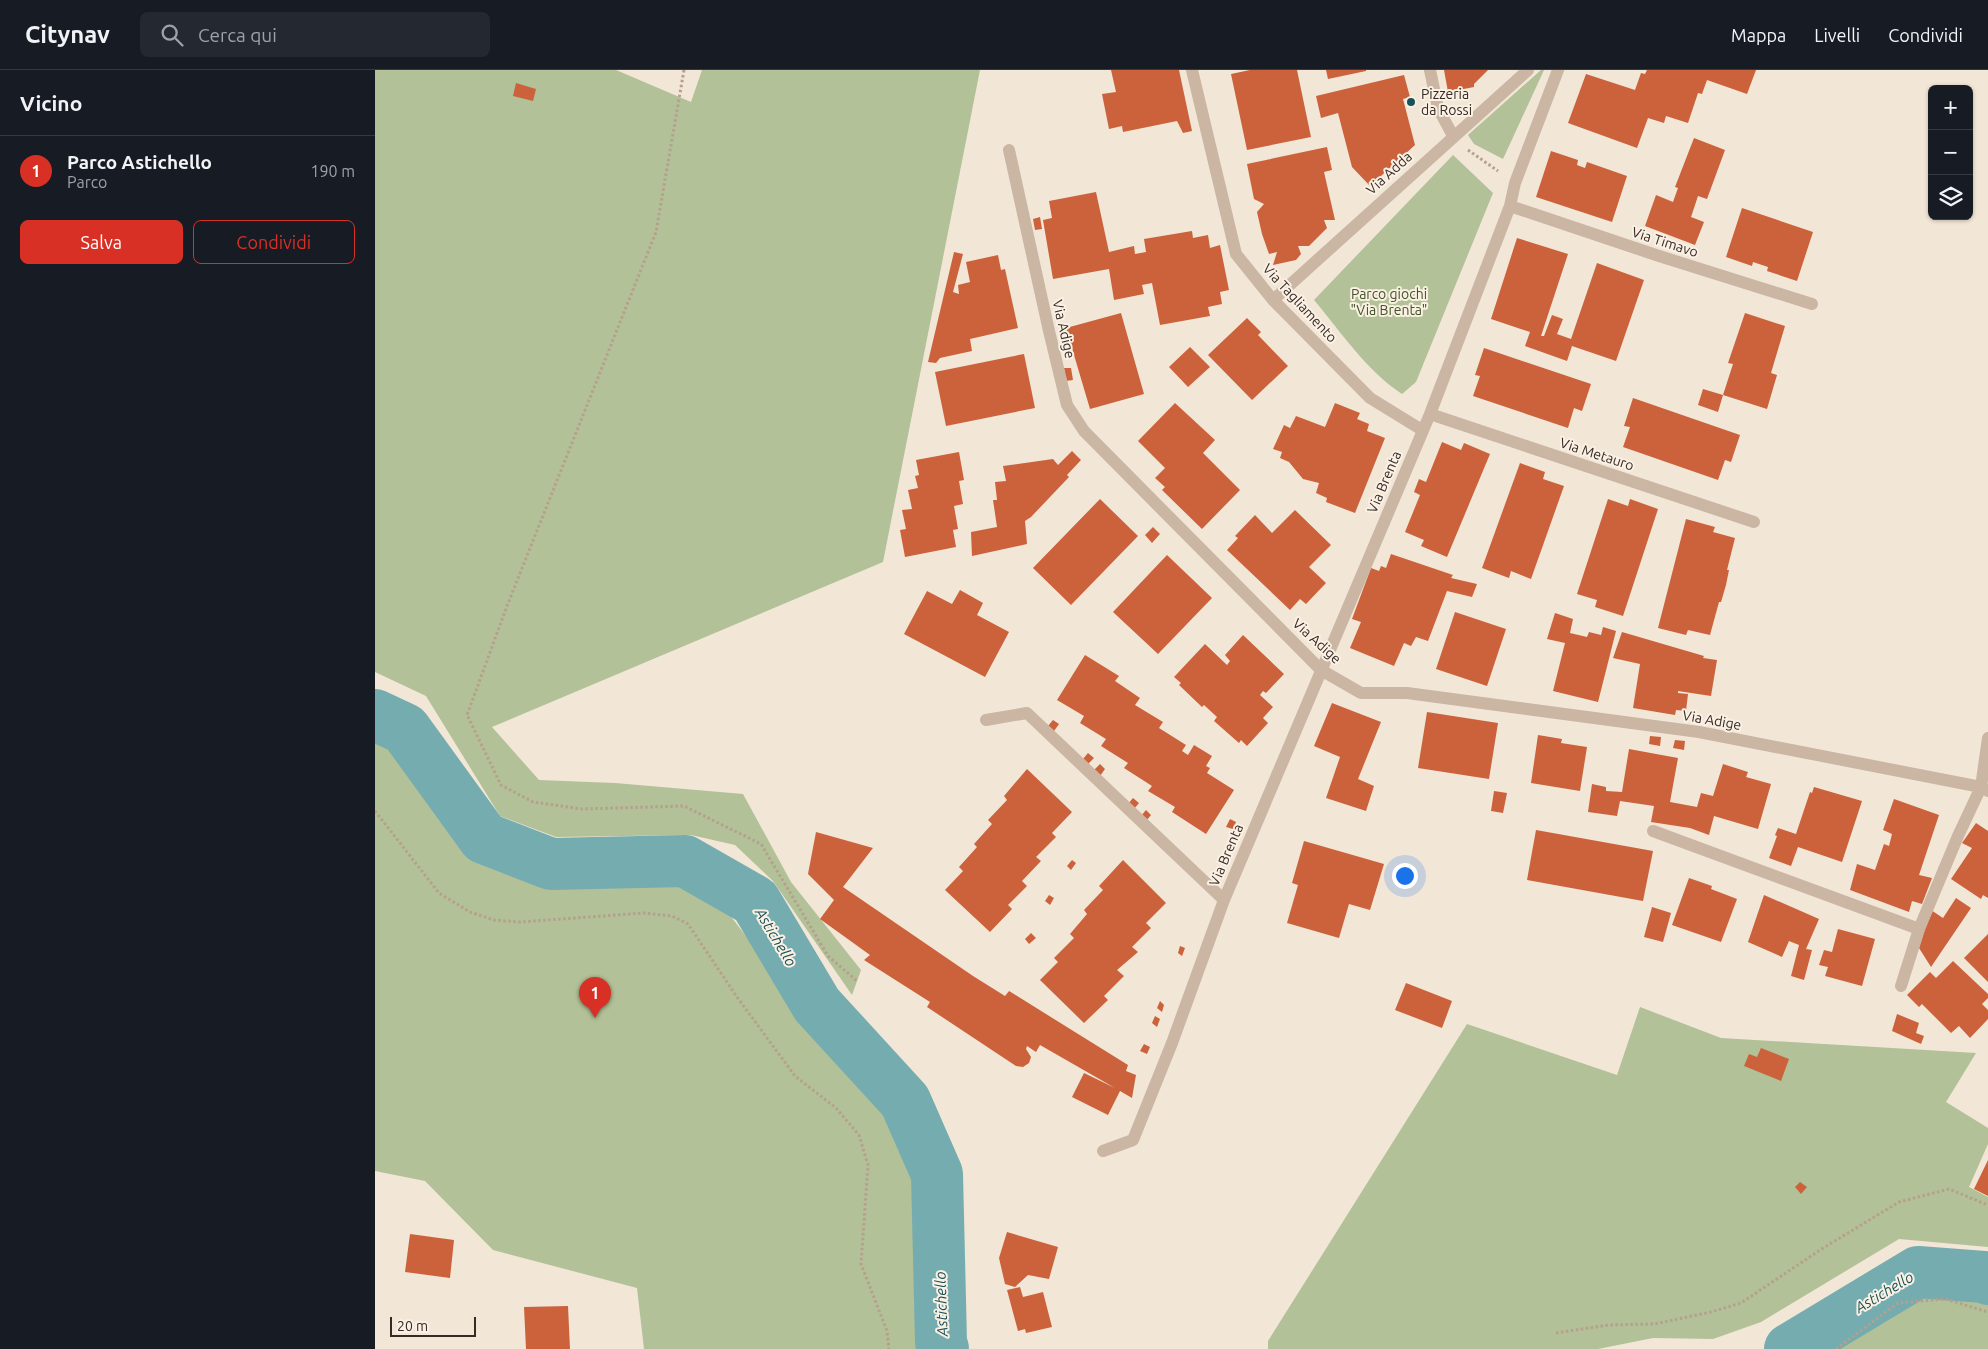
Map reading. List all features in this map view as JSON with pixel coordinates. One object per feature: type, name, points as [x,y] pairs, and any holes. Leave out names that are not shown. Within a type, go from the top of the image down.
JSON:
[{"type":"street","name":"Via Tagliamento","points":[[1192,70],[1237,254],[1273,300],[1370,398],[1423,430]]},
{"type":"street","points":[[1430,70],[1438,108],[1453,136]]},
{"type":"street","name":"Via Adda","points":[[1273,300],[1528,70]]},
{"type":"street","name":"Via Brenta","points":[[1103,1151],[1133,1140],[1172,1043],[1223,900],[1431,414],[1510,206],[1515,183],[1559,70]]},
{"type":"street","name":"Via Adige","points":[[1009,150],[1067,405],[1084,431],[1321,670],[1361,693],[1407,693],[1699,732],[1985,789]]},
{"type":"street","name":"Via Timavo","points":[[1510,206],[1656,255],[1812,304]]},
{"type":"street","name":"Via Metauro","points":[[1431,414],[1754,522]]},
{"type":"street","name":"Via Brenta","points":[[986,720],[1027,713],[1223,900]]},
{"type":"street","points":[[1901,986],[1919,929],[1957,836],[1985,789],[1988,738]]},
{"type":"street","points":[[1653,830],[1919,929]]},
{"type":"path","points":[[684,70],[656,232],[507,606],[467,716],[501,785],[533,802],[582,809],[684,806],[761,844],[828,956],[857,981]]},
{"type":"path","points":[[1453,136],[1470,152],[1515,183]]},
{"type":"path","points":[[375,811],[439,893],[471,912],[494,920],[520,922],[644,913],[672,916],[688,924],[737,997],[795,1076],[836,1108],[859,1135],[868,1165],[861,1264],[887,1331],[889,1349]]},
{"type":"path","points":[[1557,1333],[1608,1325],[1654,1324],[1711,1312],[1741,1303],[1820,1250],[1899,1202],[1949,1189],[1988,1205]]},
{"type":"path","points":[[1836,1349],[1898,1303],[1945,1299],[1988,1312]]},
{"type":"green space","points":[[375,70],[616,70],[691,102],[702,70],[980,70],[883,562],[492,727],[539,780],[615,783],[743,794],[791,882],[861,970],[852,995],[773,881],[735,845],[691,835],[556,837],[500,816],[426,696],[375,672]]},
{"type":"green space","points":[[1541,70],[1544,70],[1503,159],[1474,144],[1468,135]]},
{"type":"green space","name":"Parco giochi \"Via Brenta\"","points":[[1453,155],[1493,193],[1416,382],[1402,394],[1365,362],[1314,300]]},
{"type":"green space","points":[[375,734],[405,750],[484,849],[535,869],[709,888],[762,957],[870,1080],[923,1206],[932,1349],[644,1349],[637,1288],[493,1250],[425,1181],[375,1171]]},
{"type":"green space","points":[[1640,1007],[1721,1038],[1976,1053],[1946,1102],[1988,1128],[1988,1144],[1969,1187],[1988,1197],[1988,1247],[1899,1239],[1761,1322],[1713,1339],[1653,1338],[1598,1349],[1268,1349],[1268,1341],[1467,1024],[1617,1075]]},
{"type":"green space","points":[[1939,1287],[1988,1305],[1988,1349],[1815,1349],[1896,1297]]},
{"type":"building","points":[[1111,70],[1179,70],[1192,131],[1183,133],[1177,121],[1123,132],[1122,126],[1109,129],[1102,94],[1116,92]]},
{"type":"building","points":[[1250,70],[1297,70],[1311,137],[1247,150],[1231,74]]},
{"type":"building","points":[[1326,70],[1366,70],[1366,71],[1328,79]]},
{"type":"building","points":[[1444,70],[1488,70],[1474,84],[1474,87],[1448,92]]},
{"type":"building","points":[[1647,70],[1756,70],[1747,94],[1707,80],[1702,94],[1698,93],[1688,123],[1666,116],[1664,123],[1648,118],[1637,148],[1568,123],[1586,74],[1635,90],[1641,73],[1645,74]]},
{"type":"building","points":[[1404,75],[1410,97],[1403,99],[1415,145],[1370,186],[1352,167],[1338,113],[1321,118],[1316,96]]},
{"type":"building","points":[[516,83],[536,89],[533,101],[513,96]]},
{"type":"building","points":[[1694,138],[1725,150],[1707,199],[1698,196],[1691,217],[1704,222],[1695,245],[1645,226],[1656,195],[1673,202],[1678,188],[1675,187]]},
{"type":"building","points":[[1327,147],[1332,170],[1324,172],[1335,220],[1324,220],[1327,228],[1309,246],[1298,246],[1301,254],[1296,260],[1273,265],[1277,252],[1269,254],[1262,234],[1257,212],[1264,204],[1254,199],[1247,164]]},
{"type":"building","points":[[1551,151],[1578,160],[1577,165],[1585,168],[1587,162],[1627,176],[1612,222],[1536,197]]},
{"type":"building","points":[[1096,192],[1109,252],[1134,246],[1135,254],[1146,252],[1144,239],[1192,231],[1193,238],[1208,235],[1210,248],[1220,245],[1229,290],[1220,292],[1222,304],[1208,307],[1210,316],[1160,325],[1152,283],[1142,285],[1144,294],[1114,300],[1109,269],[1053,279],[1043,220],[1052,218],[1049,201]]},
{"type":"building","points":[[1742,208],[1813,232],[1797,281],[1767,271],[1768,267],[1753,262],[1752,266],[1726,257]]},
{"type":"building","points":[[1040,217],[1042,229],[1035,230],[1033,219]]},
{"type":"building","points":[[1517,238],[1568,254],[1541,336],[1544,336],[1552,315],[1563,319],[1557,334],[1571,339],[1597,263],[1644,280],[1616,361],[1572,346],[1567,361],[1525,346],[1530,332],[1491,319]]},
{"type":"building","points":[[954,252],[963,254],[953,292],[959,294],[958,285],[970,282],[966,262],[998,255],[1001,270],[1005,269],[1018,328],[970,339],[972,351],[940,358],[936,363],[928,362]]},
{"type":"building","points":[[1121,313],[1144,394],[1090,409],[1066,328]]},
{"type":"building","points":[[1745,313],[1785,326],[1771,373],[1777,375],[1767,409],[1723,395],[1733,364],[1728,363]]},
{"type":"building","points":[[1247,318],[1261,332],[1258,335],[1288,366],[1252,400],[1208,355]]},
{"type":"building","points":[[1190,347],[1210,367],[1188,387],[1169,367]]},
{"type":"building","points":[[1484,348],[1591,384],[1582,411],[1574,408],[1568,428],[1473,396],[1480,376],[1475,375]]},
{"type":"building","points":[[1024,354],[1035,408],[946,426],[935,372]]},
{"type":"building","points":[[1064,368],[1071,368],[1073,380],[1066,381]]},
{"type":"building","points":[[1703,389],[1723,395],[1718,412],[1698,405]]},
{"type":"building","points":[[1633,398],[1740,435],[1731,462],[1725,460],[1718,480],[1623,447],[1630,427],[1624,426]]},
{"type":"building","points":[[1175,403],[1215,440],[1203,453],[1240,490],[1202,529],[1162,490],[1165,487],[1155,478],[1165,468],[1138,441]]},
{"type":"building","points":[[1335,403],[1360,413],[1357,419],[1369,424],[1367,431],[1385,438],[1355,513],[1326,502],[1327,498],[1316,493],[1319,483],[1303,479],[1289,462],[1280,458],[1282,452],[1273,449],[1284,425],[1290,428],[1296,416],[1325,427]]},
{"type":"building","points":[[1442,442],[1461,450],[1464,443],[1490,454],[1447,557],[1421,546],[1424,540],[1405,532],[1420,495],[1414,492],[1419,479],[1426,482]]},
{"type":"building","points":[[1072,451],[1081,460],[1067,475],[1069,477],[1025,521],[1027,544],[972,556],[971,532],[997,527],[993,500],[997,500],[995,482],[1006,481],[1003,466],[1053,459],[1058,465]]},
{"type":"building","points":[[959,452],[964,480],[959,481],[963,504],[954,506],[958,529],[953,530],[956,547],[905,557],[900,530],[906,529],[902,510],[912,509],[908,490],[918,488],[915,476],[919,475],[916,460]]},
{"type":"building","points":[[1520,463],[1545,472],[1543,479],[1564,486],[1531,579],[1511,571],[1509,578],[1482,568]]},
{"type":"building","points":[[1100,499],[1138,536],[1071,605],[1033,568]]},
{"type":"building","points":[[1608,499],[1628,506],[1630,499],[1658,509],[1623,616],[1595,607],[1597,600],[1577,594]]},
{"type":"building","points":[[1295,510],[1331,545],[1309,567],[1326,583],[1306,604],[1300,599],[1290,610],[1227,550],[1238,538],[1235,536],[1255,515],[1272,533]]},
{"type":"building","points":[[1686,519],[1715,527],[1713,532],[1735,538],[1727,570],[1729,570],[1726,585],[1710,635],[1688,630],[1686,635],[1658,628]]},
{"type":"building","points":[[1153,527],[1160,534],[1152,543],[1145,535]]},
{"type":"building","points":[[1391,554],[1453,575],[1451,578],[1477,584],[1472,597],[1447,591],[1428,641],[1416,637],[1411,646],[1404,643],[1394,666],[1350,648],[1361,622],[1352,619],[1371,568],[1379,571],[1381,566],[1386,568]]},
{"type":"building","points":[[1167,555],[1212,598],[1158,654],[1113,612]]},
{"type":"building","points":[[960,590],[983,603],[977,615],[1009,632],[985,677],[904,634],[927,591],[952,604]]},
{"type":"building","points":[[1455,612],[1506,629],[1487,686],[1436,669]]},
{"type":"building","points":[[1555,613],[1573,619],[1570,633],[1587,637],[1589,632],[1601,635],[1603,627],[1616,631],[1598,702],[1553,691],[1565,643],[1547,639]]},
{"type":"building","points":[[1622,632],[1704,656],[1703,658],[1717,660],[1711,696],[1678,691],[1678,693],[1688,694],[1686,711],[1676,710],[1675,715],[1633,708],[1640,664],[1613,658]]},
{"type":"building","points":[[1243,635],[1284,674],[1266,693],[1263,691],[1260,695],[1273,707],[1263,718],[1268,723],[1247,746],[1241,740],[1239,743],[1214,721],[1217,717],[1204,705],[1202,707],[1179,685],[1181,683],[1174,677],[1205,644],[1227,665],[1230,661],[1225,655]]},
{"type":"building","points":[[1085,655],[1119,676],[1115,681],[1140,698],[1135,705],[1163,722],[1159,728],[1186,745],[1182,751],[1188,755],[1194,745],[1212,756],[1206,766],[1210,768],[1207,773],[1234,790],[1206,834],[1172,812],[1175,807],[1148,791],[1152,786],[1124,768],[1128,763],[1101,746],[1106,739],[1080,723],[1084,716],[1057,700]]},
{"type":"building","points":[[1332,703],[1381,722],[1358,779],[1374,786],[1366,811],[1326,798],[1340,757],[1314,746]]},
{"type":"building","points":[[1427,712],[1498,723],[1489,779],[1418,768]]},
{"type":"building","points":[[1053,720],[1059,724],[1054,731],[1048,726]]},
{"type":"building","points":[[1538,735],[1562,739],[1561,743],[1587,747],[1580,791],[1531,783]]},
{"type":"building","points":[[1650,736],[1661,737],[1660,746],[1649,744]]},
{"type":"building","points":[[1675,740],[1685,741],[1684,750],[1673,748]]},
{"type":"building","points":[[1629,749],[1678,758],[1670,802],[1697,807],[1701,793],[1713,796],[1723,764],[1748,772],[1746,777],[1771,784],[1758,829],[1714,816],[1709,835],[1690,828],[1651,822],[1654,806],[1620,801],[1617,816],[1588,812],[1592,784],[1606,787],[1606,791],[1622,792]]},
{"type":"building","points":[[1088,753],[1094,758],[1088,764],[1083,759]]},
{"type":"building","points":[[1100,764],[1105,769],[1100,776],[1094,770]]},
{"type":"building","points":[[1027,769],[1072,812],[1052,833],[1056,837],[1036,857],[1041,861],[1022,881],[1027,886],[1008,905],[1012,909],[990,932],[945,890],[963,871],[959,867],[977,847],[974,844],[992,824],[988,820],[1007,800],[1004,796]]},
{"type":"building","points":[[1814,787],[1862,801],[1842,862],[1798,847],[1791,866],[1769,858],[1778,828],[1796,834],[1810,792],[1812,793]]},
{"type":"building","points":[[1494,791],[1507,793],[1503,813],[1491,811]]},
{"type":"building","points":[[1133,798],[1139,803],[1134,809],[1128,804]]},
{"type":"building","points":[[1894,799],[1939,815],[1919,875],[1932,878],[1922,904],[1912,901],[1909,912],[1850,890],[1857,864],[1875,870],[1884,844],[1889,846],[1892,834],[1883,830]]},
{"type":"building","points":[[1146,810],[1151,815],[1146,821],[1141,816]]},
{"type":"building","points":[[1230,819],[1236,822],[1233,829],[1226,827]]},
{"type":"building","points":[[1976,823],[1988,831],[1988,898],[1983,895],[1981,899],[1951,879],[1972,848],[1962,843]]},
{"type":"building","points":[[1536,830],[1653,851],[1643,901],[1527,880]]},
{"type":"building","points":[[816,832],[873,848],[843,887],[1005,996],[1009,991],[1128,1065],[1126,1071],[1136,1075],[1132,1098],[1120,1091],[1108,1115],[1072,1097],[1084,1073],[1115,1088],[1040,1045],[1036,1052],[1027,1046],[1026,1049],[1031,1057],[1029,1063],[1023,1067],[1016,1066],[927,1007],[930,1002],[864,960],[870,955],[820,919],[834,900],[808,874]]},
{"type":"building","points":[[1304,841],[1384,864],[1370,910],[1349,904],[1339,938],[1287,923],[1298,885],[1292,883]]},
{"type":"building","points":[[1072,860],[1076,863],[1071,870],[1067,866]]},
{"type":"building","points":[[1123,860],[1166,903],[1146,923],[1151,928],[1132,947],[1138,952],[1117,970],[1124,976],[1104,996],[1108,1000],[1084,1023],[1040,980],[1058,962],[1054,958],[1074,938],[1070,934],[1087,914],[1084,910],[1103,890],[1099,886]]},
{"type":"building","points":[[1689,878],[1712,886],[1711,889],[1737,899],[1721,942],[1672,925]]},
{"type":"building","points":[[1049,895],[1054,898],[1050,905],[1045,901]]},
{"type":"building","points":[[1764,895],[1819,919],[1806,949],[1812,950],[1804,980],[1791,976],[1799,945],[1789,941],[1782,957],[1748,942]]},
{"type":"building","points":[[1956,898],[1971,908],[1931,967],[1919,948],[1931,910],[1943,918]]},
{"type":"building","points":[[1652,907],[1671,913],[1663,942],[1644,937]]},
{"type":"building","points":[[1838,929],[1875,939],[1862,986],[1825,976],[1828,967],[1819,965],[1824,950],[1832,952]]},
{"type":"building","points":[[1031,933],[1036,938],[1029,944],[1025,939]]},
{"type":"building","points":[[1988,934],[1988,982],[1964,958]]},
{"type":"building","points":[[1180,946],[1185,948],[1182,956],[1178,953]]},
{"type":"building","points":[[1953,961],[1988,994],[1988,998],[1982,1004],[1988,1010],[1988,1019],[1970,1038],[1959,1026],[1951,1033],[1922,1004],[1919,1007],[1907,995],[1930,972],[1936,978]]},
{"type":"building","points":[[1406,983],[1452,1001],[1442,1028],[1395,1010]]},
{"type":"building","points":[[1160,1001],[1164,1005],[1162,1012],[1157,1008]]},
{"type":"building","points":[[1897,1014],[1919,1023],[1916,1033],[1924,1036],[1921,1044],[1892,1031]]},
{"type":"building","points":[[1155,1016],[1160,1019],[1157,1027],[1152,1023]]},
{"type":"building","points":[[1144,1044],[1150,1047],[1147,1054],[1140,1051]]},
{"type":"building","points":[[1761,1048],[1789,1059],[1781,1081],[1744,1066],[1749,1054],[1757,1057]]},
{"type":"building","points":[[1988,1160],[1988,1196],[1974,1189]]},
{"type":"building","points":[[1800,1182],[1807,1187],[1801,1194],[1795,1187]]},
{"type":"building","points":[[1007,1232],[1058,1247],[1049,1279],[1028,1275],[1015,1287],[1005,1284],[999,1258]]},
{"type":"building","points":[[410,1234],[454,1240],[450,1278],[405,1272]]},
{"type":"building","points":[[1020,1287],[1023,1297],[1043,1292],[1052,1327],[1026,1333],[1025,1329],[1018,1331],[1007,1290]]},
{"type":"building","points":[[568,1306],[570,1349],[526,1349],[524,1307]]},
{"type":"waterway","name":"Astichello","points":[[375,715],[405,729],[484,838],[551,864],[685,861],[755,901],[817,1005],[905,1101],[937,1174],[941,1342],[943,1349]]},
{"type":"waterway","name":"Astichello","points":[[1790,1349],[1918,1272],[1984,1277],[1988,1279]]},
{"type":"place","name":"Pizzeria da Rossi","points":[[1411,102]]},
{"type":"place","name":"Parco Astichello","points":[[595,1018]]}]
